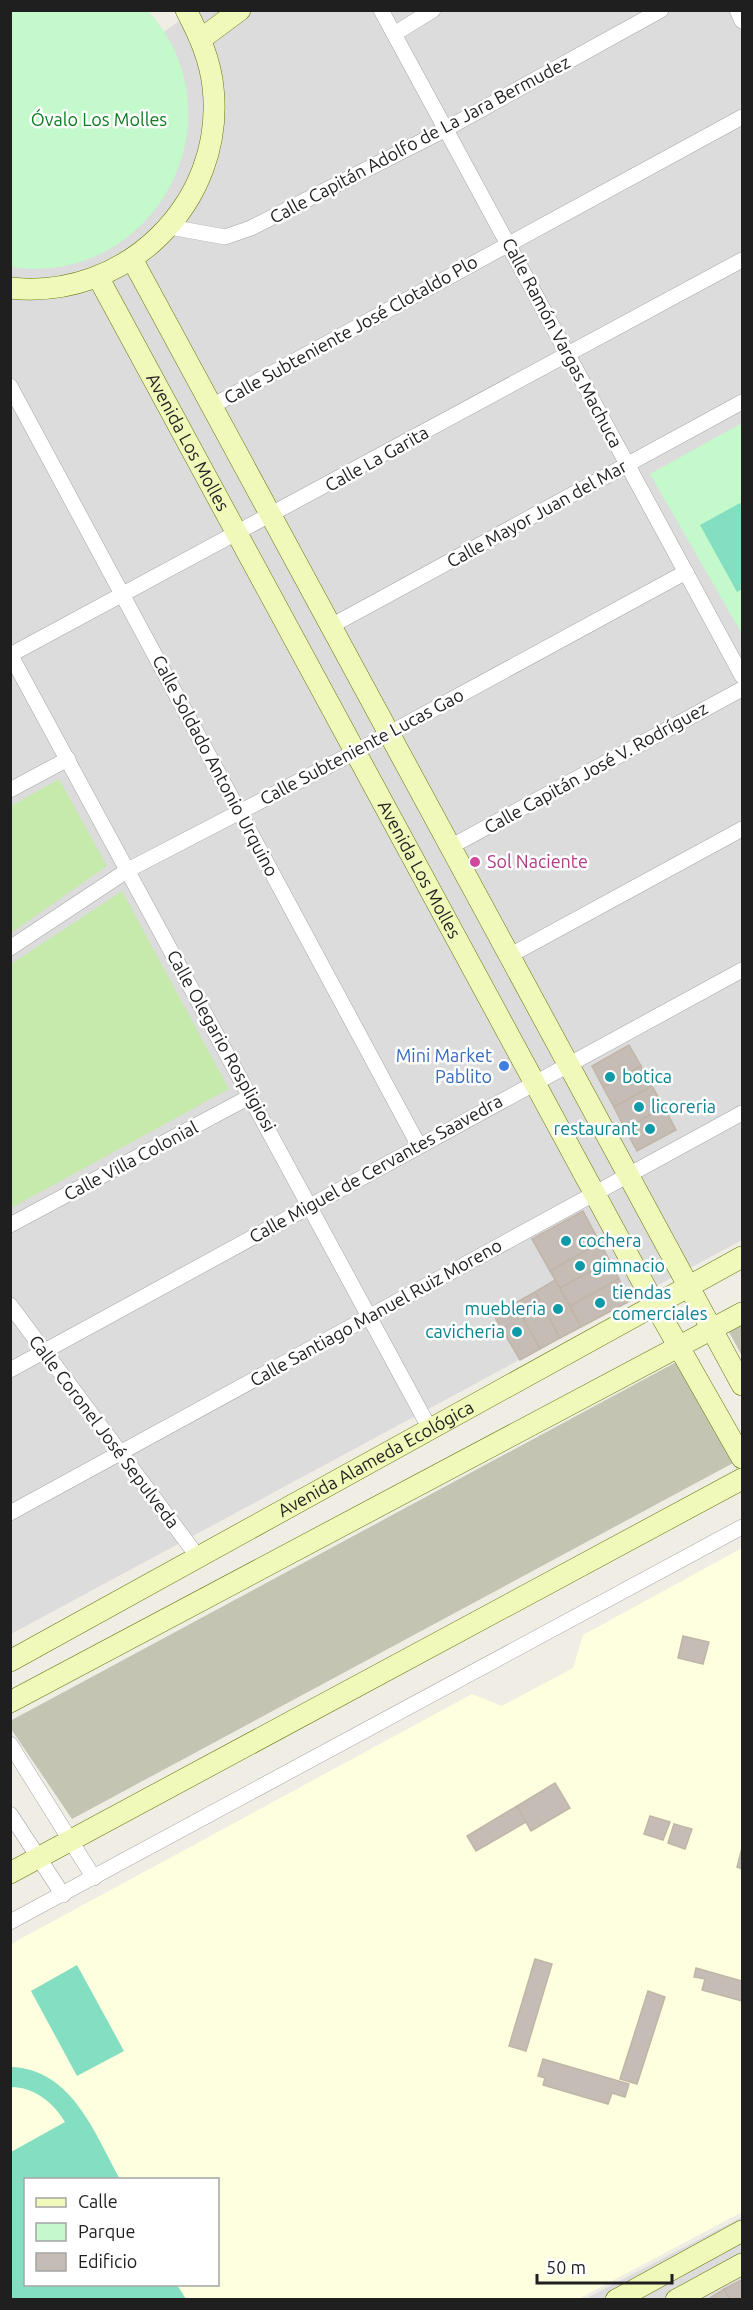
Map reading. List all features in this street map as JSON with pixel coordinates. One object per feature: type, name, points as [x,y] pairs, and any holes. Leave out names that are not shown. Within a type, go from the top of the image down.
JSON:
[{"type":"street","points":[[10,288],[59,287],[98,277],[132,259],[170,227],[197,185],[212,137],[213,87],[201,39],[186,10]]},
{"type":"street","points":[[201,39],[240,10]]},
{"type":"street","name":"Calle Ramón Vargas Machuca","points":[[381,10],[742,676]]},
{"type":"street","points":[[394,34],[433,10]]},
{"type":"street","name":"Calle Capitán Adolfo de La Jara Bermudez","points":[[170,227],[225,237],[251,228],[446,129],[661,10]]},
{"type":"street","points":[[737,10],[742,21]]},
{"type":"street","name":"Calle Subteniente José Clotaldo Plo","points":[[212,406],[742,117]]},
{"type":"street","name":"Avenida Los Molles","points":[[132,259],[742,1385]]},
{"type":"street","name":"Calle La Garita","points":[[11,655],[237,535],[742,260]]},
{"type":"street","name":"Avenida Los Molles","points":[[98,277],[655,1305],[742,1458]]},
{"type":"street","name":"Calle Soldado Antonio Urquino","points":[[10,386],[419,1146]]},
{"type":"street","name":"Calle Mayor Juan del Mar","points":[[331,626],[742,402]]},
{"type":"street","name":"Calle Subteniente Lucas Gao","points":[[10,948],[128,870],[356,752],[686,572]]},
{"type":"street","name":"Calle Olegario Rospligiosi","points":[[11,655],[311,1205],[430,1429]]},
{"type":"street","name":"Calle Capitán José V. Rodríguez","points":[[450,847],[742,688]]},
{"type":"street","points":[[10,790],[68,759]]},
{"type":"street","points":[[509,956],[742,829]]},
{"type":"street","name":"Calle Miguel de Cervantes Saavedra","points":[[10,1370],[742,970]]},
{"type":"street","name":"Calle Villa Colonial","points":[[10,1226],[251,1096]]},
{"type":"street","name":"Calle Santiago Manuel Ruiz Moreno","points":[[10,1513],[742,1113]]},
{"type":"street","name":"Avenida Alameda Ecológica","points":[[10,1661],[742,1257]]},
{"type":"street","name":"Calle Coronel José Sepulveda","points":[[10,1305],[198,1557]]},
{"type":"street","points":[[10,1702],[742,1313]]},
{"type":"street","points":[[10,1873],[742,1479]]},
{"type":"street","points":[[10,1922],[742,1527]]},
{"type":"street","points":[[10,1744],[94,1878]]},
{"type":"street","points":[[10,1814],[63,1895]]},
{"type":"street","points":[[616,2300],[742,2231]]},
{"type":"street","points":[[676,2300],[742,2264]]},
{"type":"shaded area","points":[[193,11],[742,11],[742,1240],[11,1634],[10,44],[55,110]]},
{"type":"shaded area","points":[[742,1325],[742,1356],[729,1332]]},
{"type":"shaded area","points":[[680,1360],[735,1462],[72,1819],[11,1729],[10,1721]]},
{"type":"shaded area","points":[[742,1548],[742,2212],[578,2299],[11,2300],[11,1944],[472,1694],[502,1706],[573,1668],[583,1635]]},
{"type":"shaded area","points":[[742,2217],[742,2299],[585,2299]]},
{"type":"green space","name":"Óvalo Los Molles","points":[[10,11],[148,11],[176,54],[188,99],[185,145],[170,187],[143,223],[106,251],[62,266],[11,267]]},
{"type":"green space","points":[[742,423],[742,634],[650,474]]},
{"type":"green space","points":[[740,503],[742,507],[742,589],[737,592],[700,525]]},
{"type":"green space","points":[[59,779],[107,866],[11,933],[11,806]]},
{"type":"green space","points":[[122,891],[229,1089],[11,1208],[11,964]]},
{"type":"green space","points":[[77,1965],[124,2051],[77,2076],[31,1991]]},
{"type":"green space","points":[[11,2067],[32,2071],[50,2079],[66,2091],[91,2124],[119,2178],[24,2178],[24,2286],[178,2286],[186,2299],[11,2299],[11,2152],[65,2122],[42,2097],[28,2090],[11,2087]]},
{"type":"building","name":"botica","points":[[629,1045],[641,1066],[603,1087],[592,1066]]},
{"type":"building","name":"restaurant","points":[[641,1066],[652,1086],[614,1107],[603,1087]]},
{"type":"building","name":"licoreria","points":[[652,1086],[664,1107],[625,1129],[614,1107]]},
{"type":"building","name":"restaurant","points":[[664,1107],[676,1130],[637,1151],[625,1129]]},
{"type":"building","name":"cochera","points":[[583,1211],[600,1243],[550,1271],[532,1239]]},
{"type":"building","name":"gimnacio","points":[[600,1243],[610,1261],[560,1288],[550,1271]]},
{"type":"building","points":[[610,1261],[619,1279],[570,1306],[560,1288]]},
{"type":"building","name":"tiendas comerciales","points":[[619,1279],[630,1301],[581,1327],[570,1306]]},
{"type":"building","name":"muebleria","points":[[555,1280],[581,1327],[560,1338],[535,1292]]},
{"type":"building","points":[[535,1292],[560,1338],[540,1349],[515,1303]]},
{"type":"building","name":"cavicheria","points":[[515,1303],[540,1349],[520,1360],[493,1314]]},
{"type":"building","points":[[683,1636],[709,1642],[703,1664],[678,1658]]},
{"type":"building","points":[[555,1783],[570,1808],[531,1831],[517,1806]]},
{"type":"building","points":[[517,1806],[526,1822],[476,1851],[467,1836]]},
{"type":"building","points":[[650,1816],[670,1822],[663,1840],[644,1834]]},
{"type":"building","points":[[674,1824],[692,1829],[685,1849],[668,1843]]},
{"type":"building","points":[[742,1848],[742,1869],[737,1867]]},
{"type":"building","points":[[535,1959],[552,1964],[526,2051],[509,2046]]},
{"type":"building","points":[[696,1968],[742,1981],[742,2001],[702,1990],[705,1979],[694,1977]]},
{"type":"building","points":[[648,1991],[665,1997],[637,2084],[620,2079]]},
{"type":"building","points":[[543,2059],[629,2084],[625,2097],[612,2093],[608,2104],[543,2085],[545,2078],[538,2076]]},
{"type":"building","points":[[742,2280],[742,2300],[730,2300],[724,2289]]},
{"type":"building","points":[[724,2289],[730,2300],[707,2300]]},
{"type":"place","name":"Sol Naciente","points":[[475,862]]},
{"type":"place","name":"Mini Market Pablito","points":[[504,1066]]},
{"type":"place","name":"botica","points":[[610,1077]]},
{"type":"place","name":"licoreria","points":[[639,1107]]},
{"type":"place","name":"restaurant","points":[[650,1129]]},
{"type":"place","name":"cochera","points":[[566,1241]]},
{"type":"place","name":"gimnacio","points":[[580,1266]]},
{"type":"place","name":"tiendas comerciales","points":[[600,1303]]},
{"type":"place","name":"muebleria","points":[[558,1309]]},
{"type":"place","name":"cavicheria","points":[[517,1332]]}]
